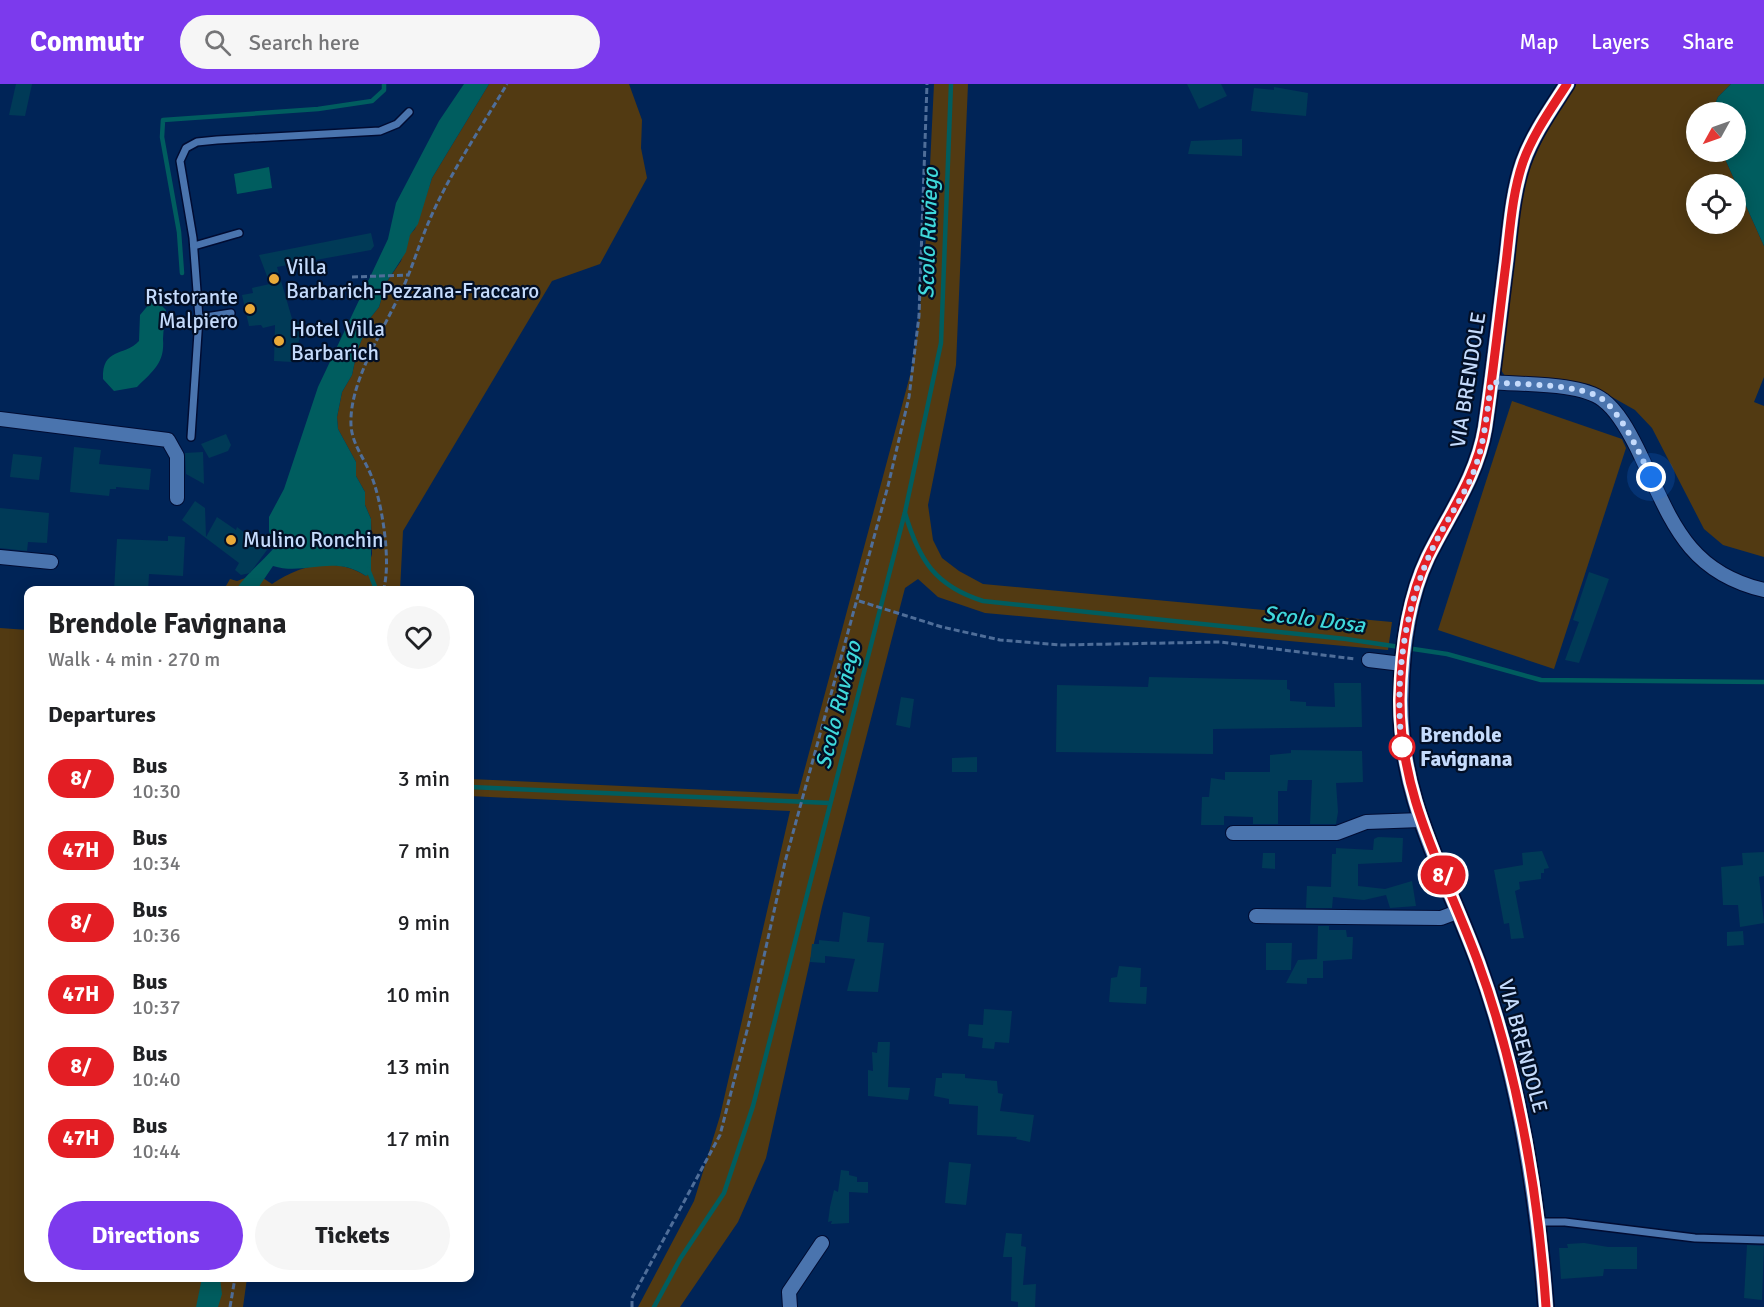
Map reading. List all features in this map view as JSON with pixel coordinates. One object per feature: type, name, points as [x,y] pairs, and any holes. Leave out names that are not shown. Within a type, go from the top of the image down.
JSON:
[{"type":"street","name":"VIA BRENDOLE","points":[[1546,1307],[1540,1222],[1522,1123],[1478,962],[1420,820],[1406,772],[1400,734],[1403,651],[1409,614],[1428,558],[1472,477],[1478,460],[1491,382],[1517,185],[1526,140],[1567,84]]},
{"type":"street","points":[[1491,382],[1585,391],[1603,400],[1631,436],[1680,537],[1714,572],[1747,586],[1764,590]]},
{"type":"street","points":[[0,419],[168,440],[177,456],[177,498]]},
{"type":"street","points":[[0,557],[51,562]]},
{"type":"street","points":[[1369,660],[1403,651]]},
{"type":"street","points":[[1233,833],[1336,833],[1366,822],[1420,820]]},
{"type":"street","points":[[1256,916],[1441,918],[1457,912]]},
{"type":"street","points":[[790,1307],[789,1292],[822,1244]]},
{"type":"lane","points":[[191,437],[199,318],[194,246],[180,161],[186,148],[197,142],[217,140],[380,131],[397,124],[408,112]]},
{"type":"lane","points":[[194,246],[239,233]]},
{"type":"lane","points":[[199,318],[231,313]]},
{"type":"lane","points":[[1540,1222],[1565,1222],[1695,1238],[1764,1240]]},
{"type":"path","points":[[384,586],[384,537],[371,476],[356,448],[351,426],[352,405],[358,384],[408,275],[427,225],[507,84]]},
{"type":"path","points":[[632,1307],[632,1298],[720,1135],[799,811],[859,601],[909,397],[920,316],[927,84]]},
{"type":"path","points":[[352,277],[408,275]]},
{"type":"path","points":[[859,601],[942,627],[1000,640],[1060,645],[1220,642],[1369,660]]},
{"type":"path","points":[[230,1307],[234,1282]]},
{"type":"shaded area","points":[[464,84],[489,84],[432,178],[418,224],[410,235],[406,252],[386,283],[379,307],[371,317],[357,351],[352,375],[342,392],[337,417],[338,429],[356,462],[356,476],[365,492],[365,505],[371,519],[371,573],[366,576],[354,570],[331,566],[297,569],[273,566],[259,586],[238,586],[274,548],[269,531],[269,517],[284,489],[318,387],[388,239],[396,203],[439,121]]},
{"type":"shaded area","points":[[489,84],[629,84],[642,120],[641,148],[647,178],[600,264],[552,281],[403,531],[400,586],[226,586],[230,579],[237,581],[257,574],[272,584],[294,572],[318,565],[342,566],[366,576],[372,554],[371,519],[365,505],[365,492],[356,476],[356,462],[338,429],[337,417],[342,392],[352,375],[357,351],[371,317],[379,307],[386,283],[401,261],[410,234],[415,229],[432,178]]},
{"type":"shaded area","points":[[934,84],[968,84],[956,365],[928,505],[933,540],[942,558],[959,571],[983,584],[1392,622],[1388,650],[985,613],[938,597],[918,579],[905,588],[822,907],[766,1158],[738,1222],[680,1307],[638,1307],[694,1201],[720,1116],[790,811],[474,796],[474,779],[798,794],[912,368],[924,262]]},
{"type":"shaded area","points":[[1576,84],[1731,84],[1716,102],[1686,102],[1686,162],[1726,162],[1732,174],[1686,174],[1686,234],[1746,234],[1746,206],[1764,246],[1764,377],[1754,402],[1764,406],[1764,557],[1723,545],[1704,529],[1652,428],[1635,410],[1589,384],[1505,376],[1501,370],[1510,263],[1518,209],[1533,161],[1547,131]]},
{"type":"shaded area","points":[[1731,84],[1764,84],[1764,246],[1746,206],[1746,174],[1732,174],[1726,162],[1746,162],[1746,102],[1716,102]]},
{"type":"shaded area","points":[[269,167],[272,188],[237,194],[234,174]]},
{"type":"shaded area","points":[[150,303],[159,303],[166,310],[160,361],[137,387],[114,391],[103,379],[106,362],[110,357],[139,341],[140,315]]},
{"type":"shaded area","points":[[1512,401],[1622,439],[1626,448],[1554,669],[1438,630]]},
{"type":"shaded area","points":[[0,628],[24,630],[24,1282],[246,1282],[243,1307],[0,1307]]},
{"type":"shaded area","points":[[201,1282],[220,1282],[222,1294],[218,1307],[196,1307]]},
{"type":"building","points":[[16,84],[32,84],[25,116],[9,115]]},
{"type":"building","points":[[1187,84],[1221,84],[1227,96],[1199,109]]},
{"type":"building","points":[[1274,87],[1308,93],[1306,116],[1251,111],[1254,88],[1274,90]]},
{"type":"building","points":[[1242,139],[1242,156],[1188,154],[1191,141]]},
{"type":"building","name":"Villa Barbarich-Pezzana-Fraccaro","points":[[371,233],[374,246],[371,250],[277,267],[293,322],[304,323],[293,362],[274,361],[275,325],[263,328],[261,325],[249,326],[242,295],[253,293],[252,288],[270,284],[259,255]]},
{"type":"building","points":[[226,434],[231,445],[228,451],[209,458],[201,444]]},
{"type":"building","points":[[74,447],[101,450],[99,464],[151,469],[149,490],[116,487],[116,489],[110,489],[109,496],[70,492]]},
{"type":"building","points":[[203,452],[204,484],[186,474],[185,453]]},
{"type":"building","points":[[13,454],[42,457],[39,480],[10,477]]},
{"type":"building","name":"Mulino Ronchin","points":[[195,501],[205,508],[206,537],[217,517],[236,530],[237,527],[267,550],[250,573],[241,575],[235,570],[239,563],[182,520]]},
{"type":"building","points":[[0,508],[49,513],[47,543],[28,542],[27,551],[0,548]]},
{"type":"building","points":[[168,536],[185,537],[183,576],[149,574],[148,586],[114,586],[117,539],[168,541]]},
{"type":"building","points":[[1589,572],[1609,579],[1579,663],[1565,660],[1579,622],[1573,620]]},
{"type":"building","points":[[1149,677],[1287,680],[1290,701],[1306,702],[1306,706],[1335,707],[1334,683],[1361,683],[1362,727],[1213,729],[1213,754],[1056,752],[1057,685],[1148,687]]},
{"type":"building","points":[[901,697],[914,699],[910,728],[896,725]]},
{"type":"building","points":[[1291,750],[1362,751],[1363,782],[1336,783],[1338,812],[1336,824],[1310,824],[1312,780],[1288,780],[1287,791],[1278,791],[1278,824],[1253,824],[1253,817],[1224,816],[1224,825],[1201,825],[1202,797],[1209,797],[1211,778],[1225,780],[1225,772],[1270,772],[1270,755],[1291,753]]},
{"type":"building","points":[[977,757],[977,772],[952,772],[952,758]]},
{"type":"building","points":[[1378,837],[1403,838],[1402,862],[1358,864],[1358,886],[1385,889],[1412,881],[1416,906],[1390,908],[1386,895],[1364,900],[1333,897],[1332,908],[1306,908],[1307,886],[1331,887],[1332,854],[1336,854],[1336,848],[1373,850],[1374,839]]},
{"type":"building","points":[[1542,851],[1549,868],[1544,869],[1544,873],[1541,873],[1541,879],[1519,882],[1520,889],[1515,891],[1524,938],[1511,939],[1509,923],[1504,924],[1494,870],[1523,865],[1522,853]]},
{"type":"building","points":[[1764,852],[1764,876],[1759,877],[1764,923],[1740,927],[1738,905],[1723,905],[1721,867],[1743,865],[1742,853]]},
{"type":"building","points":[[1263,853],[1275,853],[1275,869],[1262,868]]},
{"type":"building","points":[[843,912],[870,917],[867,942],[884,943],[878,992],[847,991],[855,959],[825,956],[825,963],[810,962],[812,944],[819,944],[819,940],[839,942]]},
{"type":"building","points":[[1318,926],[1329,926],[1329,930],[1346,930],[1347,937],[1353,937],[1352,959],[1323,961],[1323,978],[1307,978],[1307,984],[1286,983],[1298,960],[1317,959]]},
{"type":"building","points":[[1743,931],[1744,945],[1727,946],[1727,932]]},
{"type":"building","points":[[1266,943],[1292,943],[1291,970],[1266,970]]},
{"type":"building","points":[[1119,966],[1141,968],[1140,987],[1147,987],[1146,1004],[1109,1002],[1111,978],[1117,977]]},
{"type":"building","points":[[984,1009],[1012,1011],[1009,1043],[995,1042],[994,1049],[982,1048],[983,1038],[968,1036],[969,1024],[983,1025]]},
{"type":"building","points":[[878,1042],[890,1042],[888,1087],[910,1088],[908,1100],[868,1096],[868,1070],[873,1071],[872,1052],[877,1053]]},
{"type":"building","points":[[942,1073],[965,1074],[965,1078],[997,1081],[998,1093],[1003,1094],[1000,1111],[1034,1115],[1030,1142],[1016,1139],[1017,1137],[977,1135],[978,1106],[949,1104],[949,1099],[934,1096],[936,1078],[942,1078]]},
{"type":"building","points":[[949,1162],[971,1164],[966,1205],[945,1203]]},
{"type":"building","points":[[841,1170],[849,1171],[849,1175],[857,1177],[857,1182],[868,1182],[868,1193],[849,1192],[849,1223],[831,1224],[832,1221],[828,1222],[830,1207],[834,1190],[838,1192]]},
{"type":"building","points":[[1006,1233],[1022,1234],[1021,1246],[1026,1247],[1023,1285],[1036,1284],[1035,1307],[1018,1307],[1018,1302],[1011,1301],[1012,1257],[1003,1257]]},
{"type":"building","points":[[1584,1243],[1608,1247],[1637,1247],[1637,1269],[1604,1269],[1603,1276],[1561,1279],[1559,1248],[1568,1248],[1567,1244]]},
{"type":"building","points":[[1747,1245],[1764,1246],[1762,1300],[1744,1298]]},
{"type":"waterway","points":[[182,273],[179,232],[162,137],[163,120],[318,109],[372,101],[384,90],[384,84]]},
{"type":"waterway","name":"Scolo Ruviego","points":[[654,1307],[680,1259],[724,1193],[753,1106],[905,512],[941,343],[951,84]]},
{"type":"waterway","name":"Scolo Dosa","points":[[905,513],[916,544],[931,569],[953,588],[983,601],[1346,639],[1447,654],[1541,680],[1764,682]]},
{"type":"waterway","points":[[368,569],[375,586]]},
{"type":"waterway","points":[[474,787],[829,803]]},
{"type":"bus line","name":"8/","points":[[1546,1307],[1540,1222],[1522,1123],[1478,962],[1413,799],[1400,734],[1400,696],[1405,639],[1417,586],[1428,558],[1472,477],[1483,440],[1510,231],[1523,163],[1532,142],[1567,84]]},
{"type":"place","name":"Villa Barbarich-Pezzana-Fraccaro","points":[[274,279]]},
{"type":"place","name":"Ristorante Malpiero","points":[[250,309]]},
{"type":"place","name":"Hotel Villa Barbarich","points":[[279,341]]},
{"type":"place","name":"Mulino Ronchin","points":[[231,540]]},
{"type":"place","name":"Brendole Favignana","points":[[1402,747]]},
{"type":"route","points":[[1402,747],[1403,753],[1400,734],[1400,696],[1403,651],[1409,614],[1428,558],[1472,477],[1483,440],[1491,382],[1585,391],[1603,400],[1631,436],[1651,477]]}]
